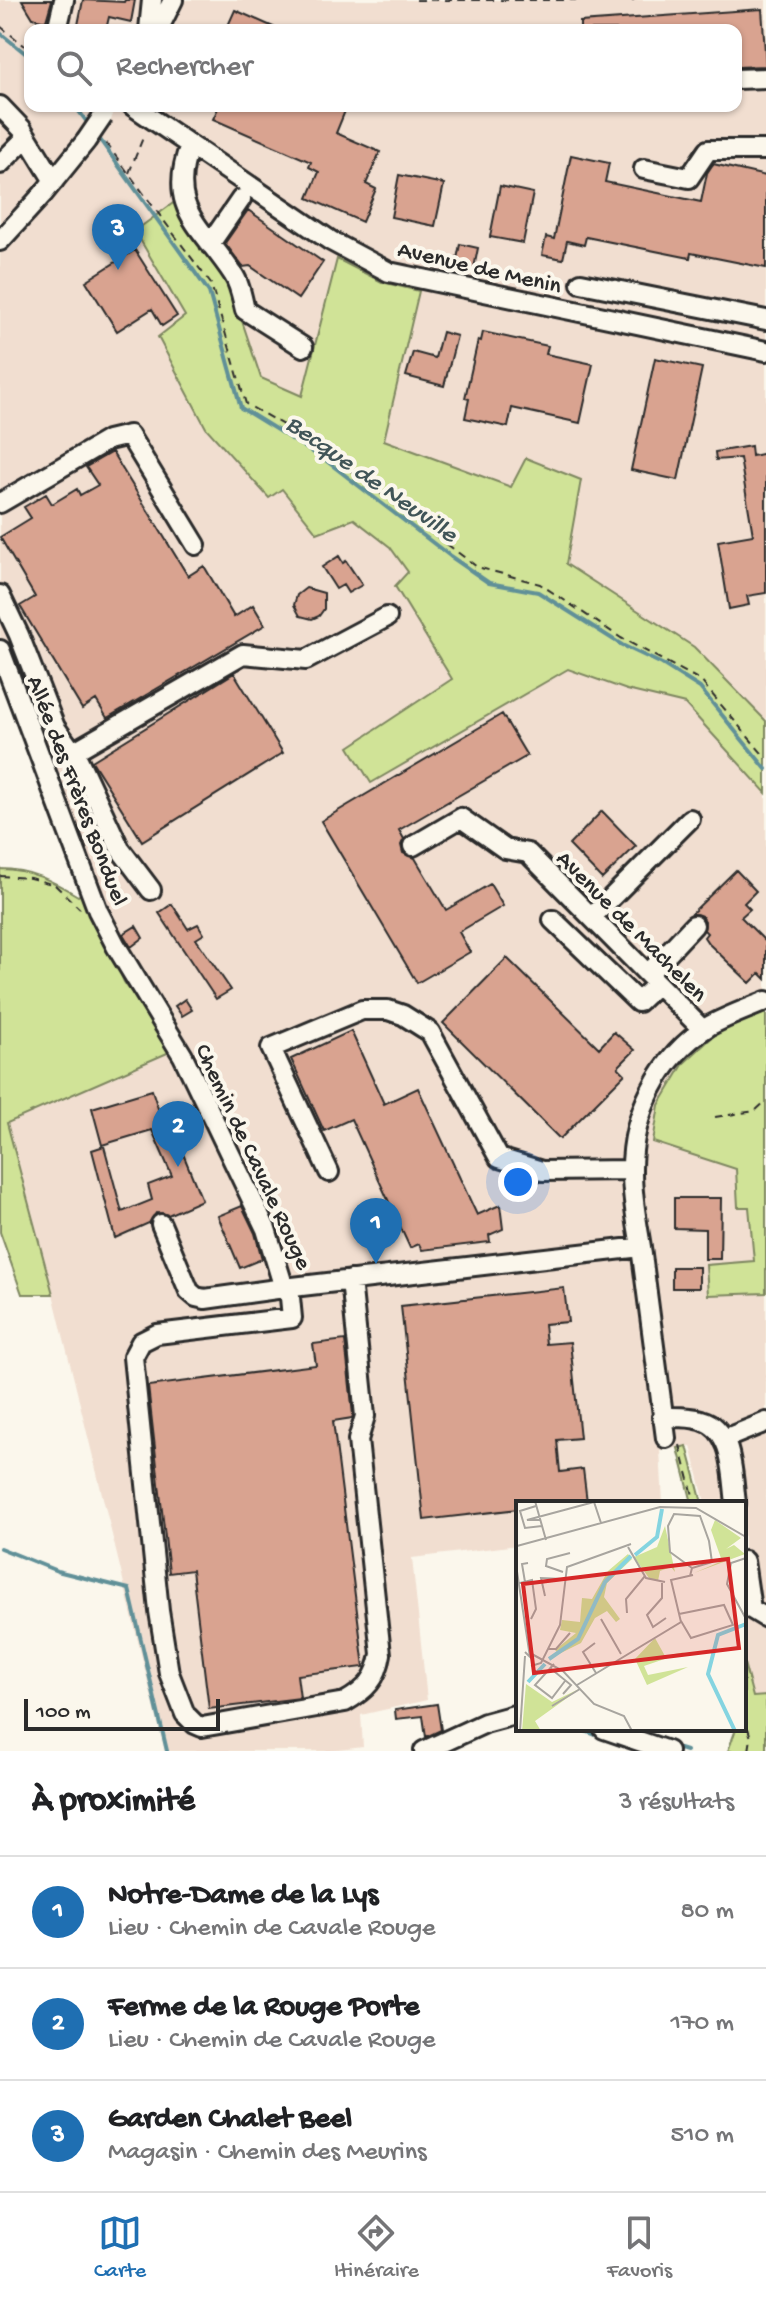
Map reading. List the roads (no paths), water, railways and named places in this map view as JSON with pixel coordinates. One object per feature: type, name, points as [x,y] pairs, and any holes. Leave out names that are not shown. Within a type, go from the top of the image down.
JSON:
[{"type":"street","points":[[58,24],[64,0]]},
{"type":"street","points":[[150,24],[152,0]]},
{"type":"street","points":[[161,24],[173,0]]},
{"type":"street","points":[[742,79],[766,78]]},
{"type":"street","points":[[0,106],[27,137],[54,181]]},
{"type":"street","name":"Avenue de Menin","points":[[141,112],[331,241],[377,267],[413,278],[763,350]]},
{"type":"street","points":[[0,241],[95,140],[100,113]]},
{"type":"street","points":[[0,164],[27,137]]},
{"type":"street","points":[[190,145],[182,167],[180,186],[185,208],[235,276],[245,310],[303,347]]},
{"type":"street","points":[[644,169],[689,178],[708,150],[766,150]]},
{"type":"street","points":[[210,244],[241,199]]},
{"type":"street","points":[[581,283],[766,319],[763,350]]},
{"type":"street","points":[[622,321],[628,292]]},
{"type":"street","points":[[0,503],[108,440],[129,435],[196,545]]},
{"type":"street","points":[[0,595],[55,727],[73,752],[120,849],[151,890]]},
{"type":"street","points":[[73,752],[243,654],[306,660],[387,617]]},
{"type":"street","name":"Allée des Frères Bonduel","points":[[0,650],[93,897],[116,946]]},
{"type":"street","name":"Avenue de Machelen","points":[[413,846],[461,818],[505,849],[528,853],[703,1030]]},
{"type":"street","points":[[592,917],[690,819]]},
{"type":"street","points":[[553,920],[638,1002],[694,925]]},
{"type":"street","name":"Chemin de Cavale Rouge","points":[[116,946],[183,1056],[266,1229],[286,1287],[641,1247]]},
{"type":"street","points":[[666,1438],[632,1170],[635,1133],[653,1087],[672,1058],[703,1030],[766,1001]]},
{"type":"street","points":[[329,1172],[271,1048],[362,1010],[373,1009],[403,1015],[430,1032],[499,1158],[542,1171],[632,1170]]},
{"type":"street","points":[[161,1224],[189,1291],[196,1297],[205,1299],[286,1287],[292,1318],[157,1334],[141,1342],[133,1357],[159,1611],[169,1673],[185,1714],[202,1727],[345,1702],[360,1694],[378,1672],[381,1654],[358,1440],[365,1416],[351,1280]]},
{"type":"street","points":[[662,1417],[702,1420],[718,1429],[724,1439],[736,1501]]},
{"type":"street","points":[[724,1439],[766,1422]]},
{"type":"street","points":[[746,1575],[751,1609],[766,1618]]},
{"type":"street","points":[[424,1751],[477,1726],[516,1715]]},
{"type":"street","points":[[610,1731],[668,1751]]},
{"type":"waterway","name":"Becque de Neuville","points":[[0,33],[24,52]]},
{"type":"waterway","name":"Becque de Neuville","points":[[80,112],[90,126]]},
{"type":"waterway","name":"Becque de Neuville","points":[[98,137],[209,292],[241,408],[324,459],[489,583],[538,592],[622,645],[662,664],[700,688],[766,769]]},
{"type":"waterway","points":[[0,1548],[57,1571],[129,1589],[167,1751]]},
{"type":"waterway","points":[[585,1731],[599,1736]]},
{"type":"waterway","points":[[673,1747],[686,1751]]},
{"type":"place","name":"Garden Chalet Beel","points":[[118,270]]},
{"type":"place","name":"Ferme de la Rouge Porte","points":[[178,1167]]},
{"type":"place","name":"Notre-Dame de la Lys","points":[[376,1264]]}]
